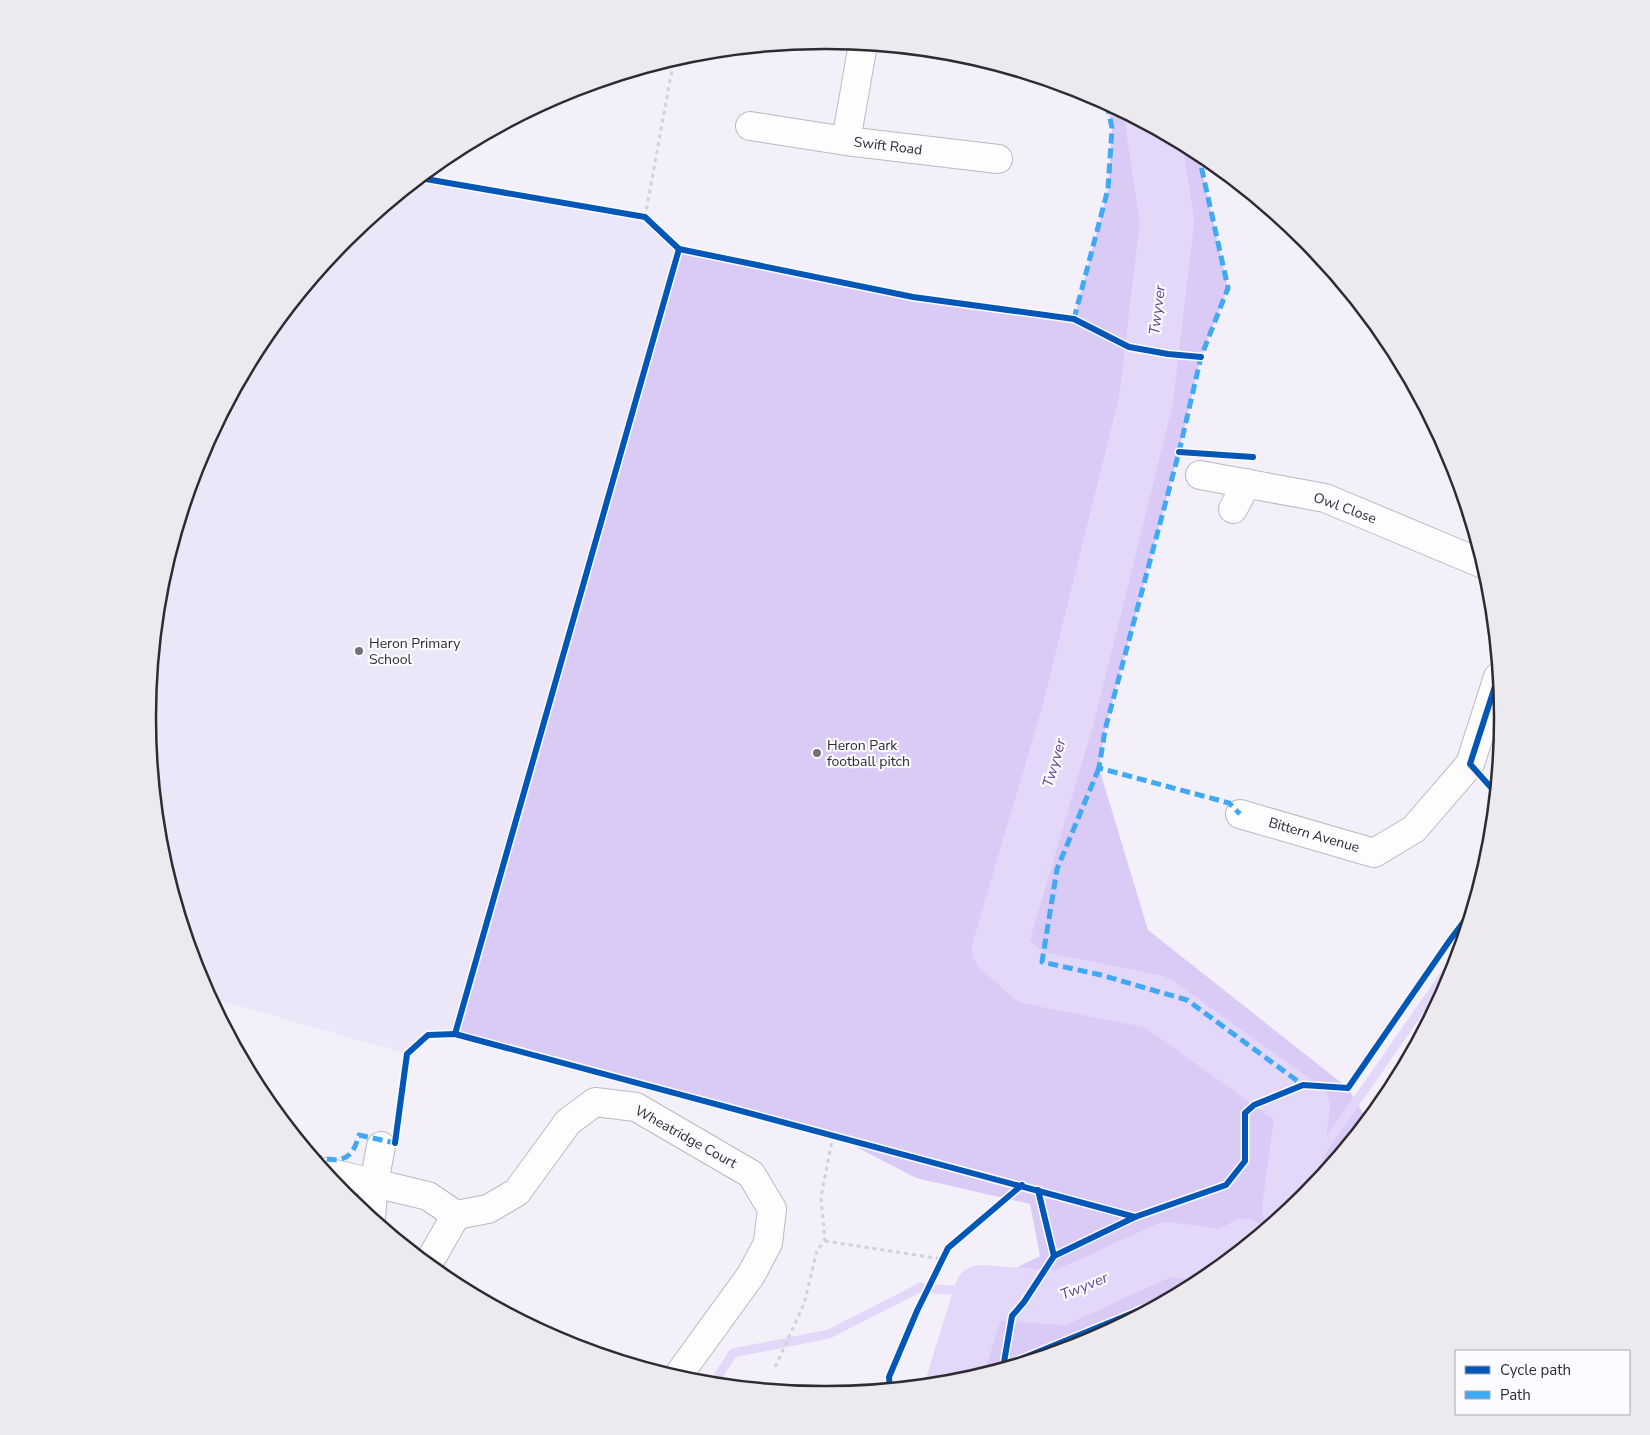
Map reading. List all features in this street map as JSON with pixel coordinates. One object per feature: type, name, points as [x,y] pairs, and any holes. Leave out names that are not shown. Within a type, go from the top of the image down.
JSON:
[{"type":"street","name":"Swift Road","points":[[862,50],[846,141],[998,159]]},
{"type":"street","points":[[750,126],[846,141]]},
{"type":"street","name":"Owl Close","points":[[1200,475],[1325,498],[1475,561]]},
{"type":"street","points":[[1233,509],[1248,483]]},
{"type":"street","name":"Bittern Avenue","points":[[1240,814],[1374,853],[1414,829],[1470,764],[1493,693]]},
{"type":"street","name":"Wheatridge Court","points":[[456,1215],[488,1209],[517,1192],[568,1122],[595,1102],[636,1107],[751,1174],[772,1210],[768,1243],[751,1275],[683,1370]]},
{"type":"street","points":[[372,1209],[374,1183],[381,1146]]},
{"type":"street","points":[[338,1175],[428,1196],[456,1215],[431,1258]]},
{"type":"path","points":[[644,217],[672,67]]},
{"type":"path","points":[[635,216],[644,217],[651,224]]},
{"type":"path","points":[[824,1132],[843,1138]]},
{"type":"path","points":[[776,1368],[804,1304],[817,1250],[825,1241],[821,1197],[833,1135]]},
{"type":"path","points":[[825,1241],[944,1256],[938,1268]]},
{"type":"shaded area","points":[[1109,112],[1159,138],[1201,164],[1228,288],[1201,357],[1179,452],[1105,730],[1099,768],[1148,930],[1348,1088],[1364,1114],[1328,1158],[1298,1190],[1266,1220],[1197,1274],[1121,1317],[1081,1335],[1040,1351],[954,1373],[968,1292],[1040,1256],[1030,1204],[916,1178],[833,1135],[455,1034],[679,249],[913,297],[1074,319],[1108,189],[1112,128]]},
{"type":"shaded area","name":"Heron Primary School","points":[[428,179],[645,217],[679,249],[455,1034],[428,1035],[407,1054],[219,1000],[192,932],[179,891],[169,848],[162,805],[156,718],[162,630],[179,544],[207,462],[225,422],[246,383],[294,310],[352,245],[384,215]]},
{"type":"waterway","name":"Twyver","points":[[1154,135],[1167,222],[1146,400],[1068,715],[999,949],[1030,977],[1156,1002],[1303,1107],[1291,1197]]},
{"type":"waterway","name":"Twyver","points":[[1306,1182],[1317,1158],[1438,984]]},
{"type":"waterway","name":"Twyver","points":[[956,1373],[981,1292],[1060,1298],[1167,1249],[1221,1256]]},
{"type":"waterway","points":[[717,1377],[733,1353],[829,1334],[921,1287]]},
{"type":"waterway","points":[[934,1289],[981,1292]]},
{"type":"marked path","points":[[1074,319],[1108,189],[1112,128],[1109,112]]},
{"type":"marked path","points":[[1201,164],[1228,288],[1201,357],[1179,452],[1105,730],[1099,768],[1229,803],[1240,814]]},
{"type":"marked path","points":[[1099,768],[1057,869],[1042,962],[1101,975],[1187,1000],[1303,1085]]},
{"type":"marked path","points":[[322,1158],[337,1160],[348,1156],[356,1144],[359,1135],[395,1143]]},
{"type":"cycle path","points":[[428,179],[645,217],[679,249],[913,297],[1074,319],[1129,347],[1168,354],[1201,357]]},
{"type":"cycle path","points":[[455,1034],[679,249]]},
{"type":"cycle path","points":[[1179,452],[1253,457]]},
{"type":"cycle path","points":[[1490,786],[1470,764],[1493,693]]},
{"type":"cycle path","points":[[1004,1361],[1012,1316],[1024,1302],[1054,1256],[1135,1217],[1226,1185],[1245,1161],[1245,1113],[1254,1105],[1303,1085],[1348,1088],[1459,927]]},
{"type":"cycle path","points":[[395,1143],[407,1054],[428,1035],[455,1034],[1135,1217]]},
{"type":"cycle path","points":[[890,1383],[889,1377],[917,1311],[948,1248],[1022,1185]]},
{"type":"cycle path","points":[[1038,1190],[1054,1256]]},
{"type":"cycle path","points":[[1050,1347],[1098,1327]]},
{"type":"place","name":"Heron Primary School","points":[[359,651]]},
{"type":"place","name":"Heron Park football pitch","points":[[817,753]]}]
